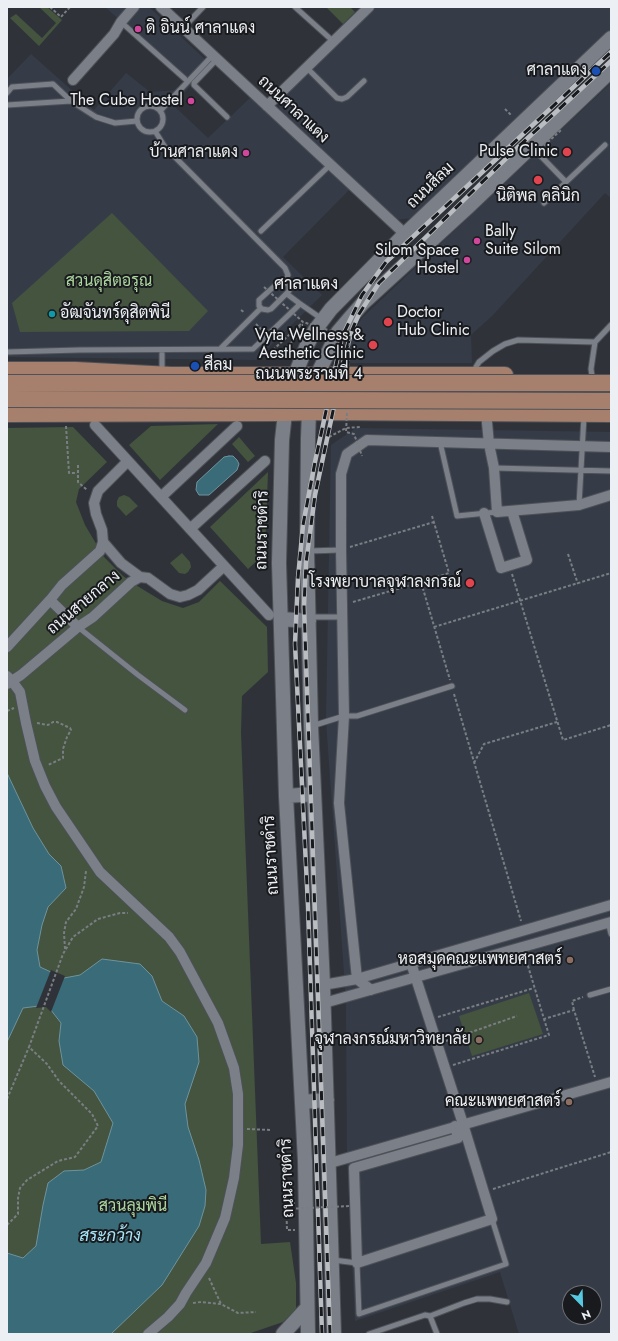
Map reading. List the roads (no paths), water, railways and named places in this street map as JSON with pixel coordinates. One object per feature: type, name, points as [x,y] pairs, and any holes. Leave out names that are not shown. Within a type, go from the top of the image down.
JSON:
[{"type":"main road","name":"ถนนสีลม","points":[[295,375],[307,345],[331,309],[405,234],[611,38]]},
{"type":"main road","points":[[334,1334],[324,1003],[311,726],[308,551],[309,412],[319,375],[338,332],[363,304],[468,208],[533,152],[611,71]]},
{"type":"main road","name":"ถนนพระรามที่ 4","points":[[7,370],[75,370],[162,374],[611,376]]},
{"type":"main road","points":[[31,370],[38,374],[43,381],[45,390],[44,401],[40,408],[33,414]]},
{"type":"main road","name":"ถนนราชดำริ","points":[[295,375],[285,413],[282,440],[279,563],[275,617],[305,1160],[308,1334]]},
{"type":"main road","name":"ถนนพระรามที่ 4","points":[[7,383],[611,383]]},
{"type":"main road","name":"ถนนพระรามที่ 4","points":[[7,399],[611,401]]},
{"type":"main road","points":[[7,414],[309,412],[611,414]]},
{"type":"main road","points":[[275,617],[309,619]]},
{"type":"main road","points":[[286,796],[314,794]]},
{"type":"main road","points":[[302,1102],[327,1100]]},
{"type":"main road","points":[[283,1334],[308,1308]]},
{"type":"street","points":[[73,80],[114,34],[121,22],[134,7]]},
{"type":"street","name":"ถนนศาลาแดง","points":[[161,7],[405,234]]},
{"type":"street","points":[[267,106],[369,7]]},
{"type":"street","points":[[486,412],[489,444],[494,468],[497,512],[579,504],[611,496]]},
{"type":"street","points":[[96,425],[190,530],[275,617]]},
{"type":"street","points":[[161,497],[237,426]]},
{"type":"street","points":[[371,990],[357,979],[339,803],[344,716],[341,474],[347,454],[367,440],[611,446]]},
{"type":"street","points":[[128,461],[98,491],[94,503],[96,514],[102,530],[103,542],[121,563],[140,577]]},
{"type":"street","points":[[190,530],[265,461]]},
{"type":"street","points":[[484,513],[501,568],[527,560],[512,511]]},
{"type":"street","name":"ถนนสายกลาง","points":[[7,646],[62,585],[100,551],[103,542]]},
{"type":"street","name":"ถนนสายกลาง","points":[[9,680],[21,675],[78,627],[93,617],[131,582],[140,577],[148,578],[170,594],[180,597],[198,590],[224,566]]},
{"type":"street","points":[[50,600],[78,627]]},
{"type":"street","points":[[9,680],[20,692],[26,723],[38,768],[56,807],[85,852],[100,872],[169,937],[180,952],[218,1024],[234,1068],[238,1094],[238,1145],[234,1178],[225,1218],[206,1263],[180,1304],[168,1317],[148,1334]]},
{"type":"street","points":[[323,985],[357,979],[611,904]]},
{"type":"street","points":[[324,1003],[609,922]]},
{"type":"street","points":[[411,963],[445,1068],[459,1125],[484,1192],[492,1219],[358,1263],[354,1168],[458,1138],[459,1125]]},
{"type":"street","points":[[330,1163],[611,1082]]},
{"type":"lane","points":[[183,28],[203,7]]},
{"type":"lane","points":[[295,7],[334,42]]},
{"type":"lane","points":[[121,22],[184,79]]},
{"type":"lane","points":[[160,111],[215,57]]},
{"type":"lane","points":[[215,57],[194,85],[227,117]]},
{"type":"lane","points":[[307,68],[337,98],[342,100],[348,97],[364,81]]},
{"type":"lane","points":[[7,93],[12,87],[53,84],[71,101],[96,117],[116,123],[138,121]]},
{"type":"lane","points":[[7,105],[71,101]]},
{"type":"lane","points":[[153,107],[160,111],[163,122],[155,131],[147,132],[138,125],[138,121],[139,113],[145,108],[153,107]]},
{"type":"lane","points":[[155,131],[165,147],[285,268],[288,275],[285,282]]},
{"type":"lane","points":[[544,203],[605,145]]},
{"type":"lane","points":[[533,152],[566,182]]},
{"type":"lane","points":[[261,231],[330,165]]},
{"type":"lane","points":[[279,282],[285,282],[289,285],[290,289],[287,294],[271,309],[265,310],[261,308],[258,303],[259,300],[279,282]]},
{"type":"lane","points":[[287,294],[323,319]]},
{"type":"lane","points":[[7,352],[254,349],[298,306],[299,303]]},
{"type":"lane","points":[[220,349],[261,308]]},
{"type":"lane","points":[[592,376],[591,369],[595,342],[611,325]]},
{"type":"lane","points":[[471,375],[480,362],[494,351],[504,344],[518,340],[595,342]]},
{"type":"lane","points":[[162,350],[162,374]]},
{"type":"lane","points":[[579,504],[584,414]]},
{"type":"lane","points":[[440,442],[458,516],[497,512]]},
{"type":"lane","points":[[494,468],[611,471]]},
{"type":"lane","points":[[308,551],[341,550]]},
{"type":"lane","points":[[309,619],[342,617]]},
{"type":"lane","points":[[78,627],[185,710]]},
{"type":"lane","points":[[311,726],[344,716],[357,716],[452,686]]},
{"type":"lane","points":[[609,922],[611,934]]},
{"type":"lane","points":[[590,995],[611,989]]},
{"type":"lane","points":[[332,1260],[358,1263],[359,1314],[506,1264],[492,1219]]},
{"type":"lane","points":[[369,1334],[425,1315],[430,1316],[457,1305],[478,1299],[490,1299],[507,1302]]},
{"type":"lane","points":[[430,1316],[437,1334]]},
{"type":"water","points":[[233,456],[237,460],[239,464],[237,470],[209,495],[199,495],[196,490],[197,482],[224,457]]},
{"type":"water","name":"สระกว้าง","points":[[7,773],[33,828],[49,854],[61,866],[66,888],[48,907],[42,925],[37,950],[40,967],[64,978],[80,975],[102,959],[140,964],[152,976],[162,1001],[184,1016],[197,1037],[199,1062],[185,1104],[188,1127],[199,1160],[206,1190],[205,1206],[199,1226],[162,1285],[111,1334],[7,1334],[7,1253],[23,1258],[36,1246],[48,1183],[64,1171],[84,1170],[101,1162],[113,1123],[94,1091],[63,1065],[59,1041],[61,1023],[47,1005],[23,1008],[7,1042]]},
{"type":"railway","points":[[322,1334],[308,906],[295,644],[298,578],[303,525],[342,337],[362,295],[386,262],[611,52]]},
{"type":"railway","points":[[330,1334],[304,606],[306,563],[315,495],[345,355],[352,330],[359,314],[379,283],[517,148],[611,61]]},
{"type":"place","name":"ดิ อินน์ ศาลาแดง","points":[[138,29]]},
{"type":"place","name":"ศาลาแดง","points":[[596,71]]},
{"type":"place","name":"The Cube Hostel","points":[[191,101]]},
{"type":"place","name":"Pulse Clinic","points":[[567,152]]},
{"type":"place","name":"บ้านศาลาแดง","points":[[246,153]]},
{"type":"place","name":"นิติพล คลินิก","points":[[538,180]]},
{"type":"place","name":"Bally Suite Silom","points":[[477,241]]},
{"type":"place","name":"Silom Space Hostel","points":[[467,260]]},
{"type":"place","name":"อัฒจันทร์ดุสิตพินี","points":[[52,314]]},
{"type":"place","name":"Doctor Hub Clinic","points":[[388,322]]},
{"type":"place","name":"Vyta Wellness & Aesthetic Clinic","points":[[373,345]]},
{"type":"place","name":"สีลม","points":[[195,366]]},
{"type":"place","name":"โรงพยาบาลจุฬาลงกรณ์","points":[[470,583]]},
{"type":"place","name":"หอสมุดคณะแพทยศาสตร์","points":[[570,960]]},
{"type":"place","name":"จุฬาลงกรณ์มหาวิทยาลัย","points":[[479,1040]]},
{"type":"place","name":"คณะแพทยศาสตร์","points":[[569,1102]]},
{"type":"district","name":"ศาลาแดง","points":[[306,285]]},
{"type":"park label","name":"สวนดุสิตอรุณ","points":[[109,282]]},
{"type":"park label","name":"สวนลุมพินี","points":[[133,1207]]}]
